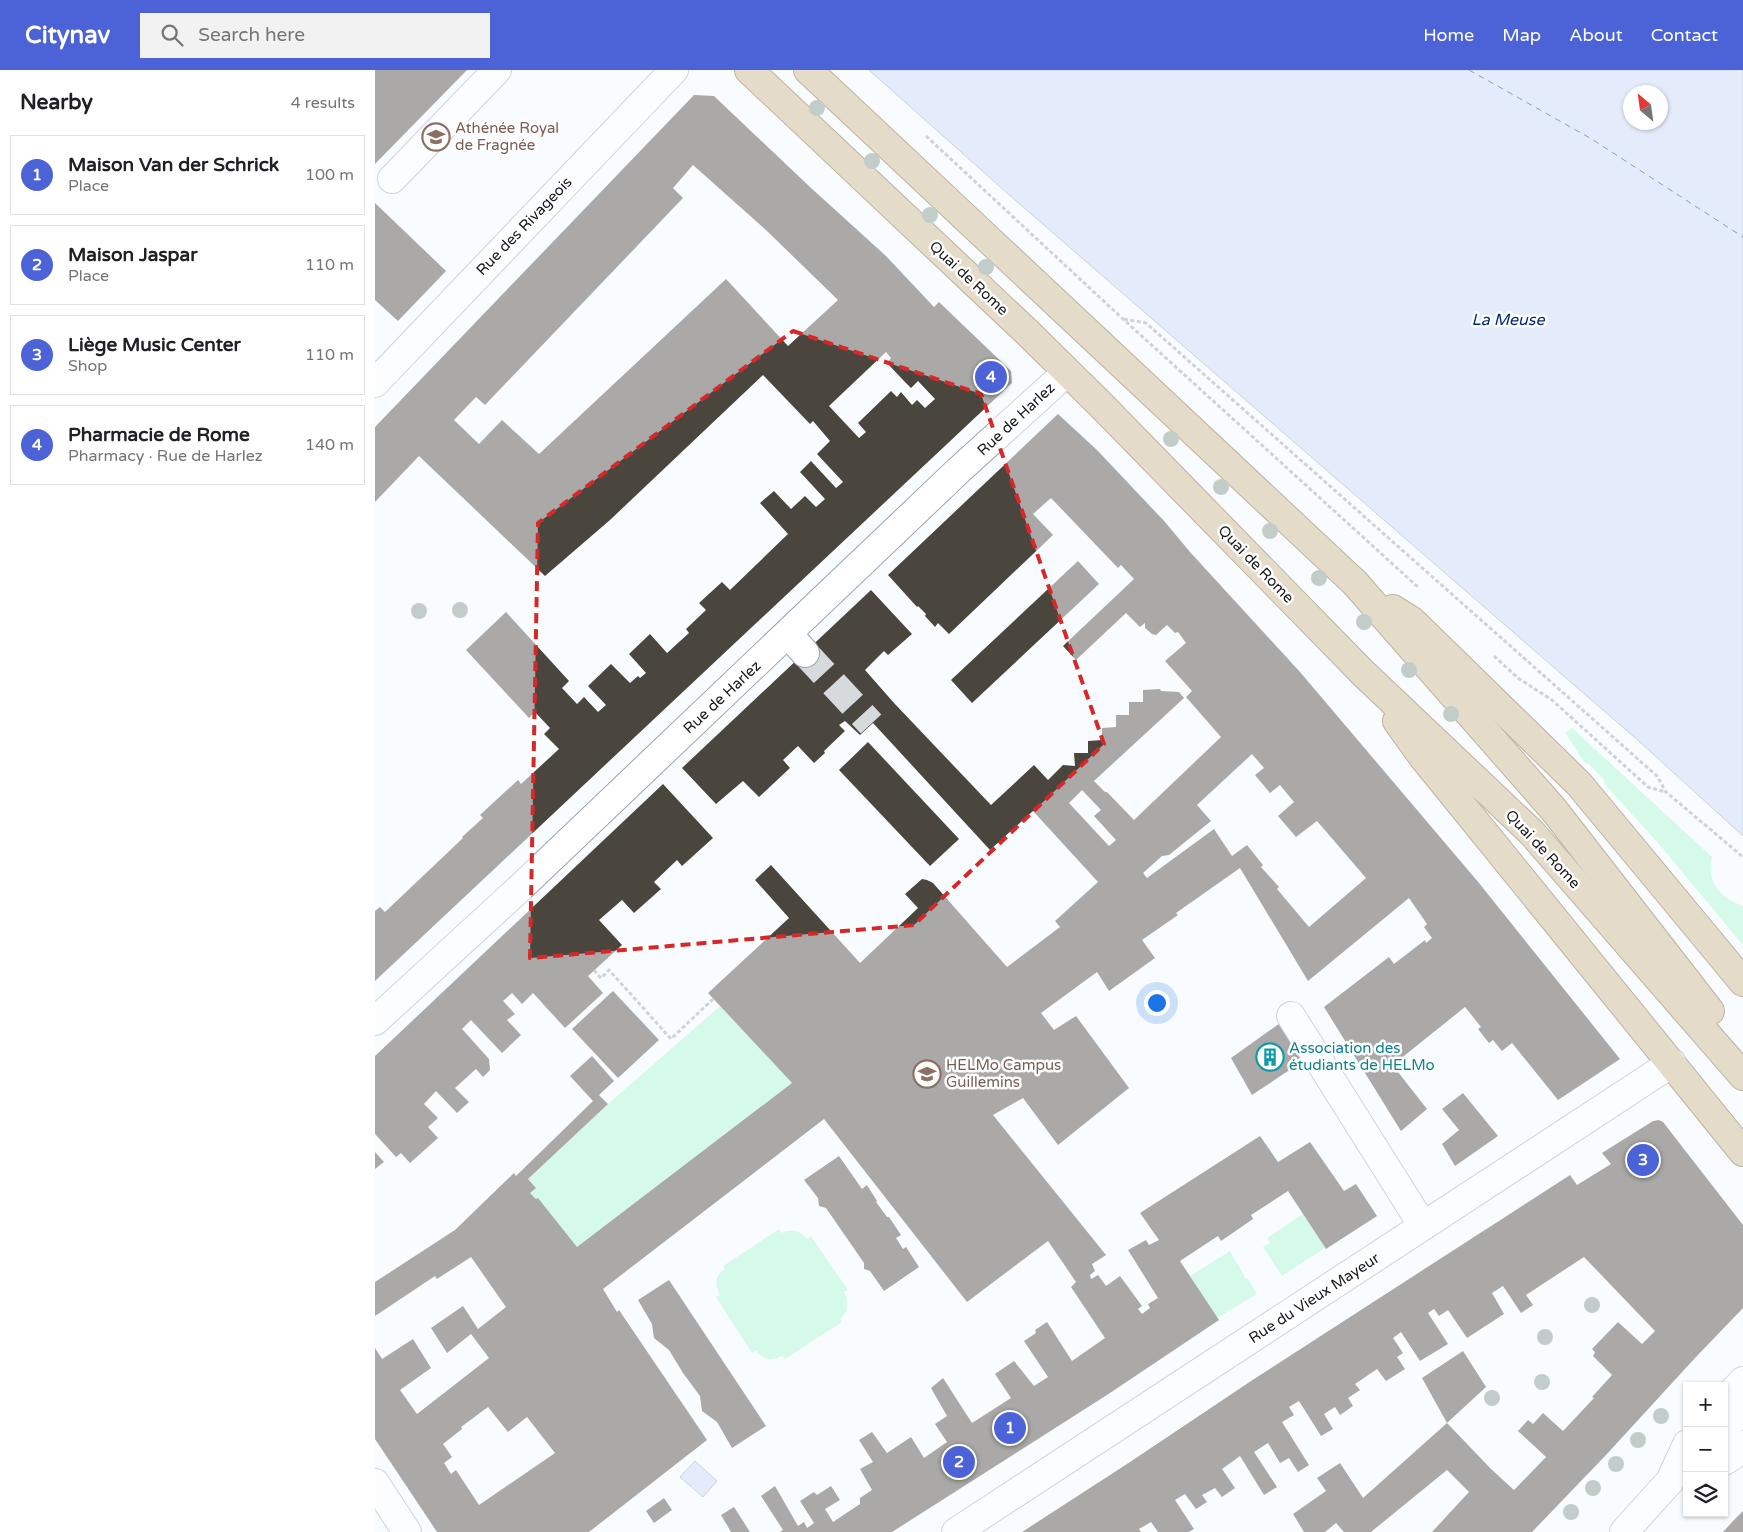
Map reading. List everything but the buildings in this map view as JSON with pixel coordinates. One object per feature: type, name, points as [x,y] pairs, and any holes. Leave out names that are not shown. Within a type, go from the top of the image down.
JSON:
[{"type":"main road","name":"Quai de Rome","points":[[749,70],[1067,372],[1363,673],[1532,833],[1743,1076]]},
{"type":"main road","name":"Quai de Rome","points":[[808,70],[1355,583],[1554,810],[1743,1054]]},
{"type":"main road","points":[[1067,372],[1099,342]]},
{"type":"main road","points":[[1355,583],[1412,621],[1579,784],[1743,982]]},
{"type":"main road","points":[[1363,673],[1422,756],[1743,1152]]},
{"type":"street","points":[[392,179],[497,70]]},
{"type":"street","name":"Rue des Rivageois","points":[[375,383],[674,70]]},
{"type":"street","name":"Rue de Harlez","points":[[375,1021],[521,887],[796,643],[959,470],[1067,372]]},
{"type":"street","points":[[1291,1016],[1423,1226]]},
{"type":"street","name":"Rue du Vieux Mayeur","points":[[956,1532],[1672,1063]]},
{"type":"street","points":[[1728,1398],[1743,1381]]},
{"type":"street","points":[[1726,1427],[1743,1410]]},
{"type":"street","points":[[1728,1458],[1743,1445]]},
{"type":"street","points":[[1624,1532],[1681,1474]]},
{"type":"street","points":[[375,1483],[407,1532]]},
{"type":"path","points":[[919,131],[1423,592]]},
{"type":"path","points":[[1123,319],[1147,323],[1657,776],[1666,792],[1743,857]]},
{"type":"path","points":[[1489,652],[1518,678],[1552,700],[1648,787],[1666,792]]},
{"type":"path","points":[[594,970],[601,978],[609,970],[671,1039],[713,999]]},
{"type":"highlighted area","points":[[793,331],[981,394],[1104,744],[914,925],[530,958],[538,523]]},
{"type":"green space","points":[[1572,728],[1712,857],[1711,874],[1717,888],[1735,903],[1743,906],[1743,945],[1657,842],[1604,783],[1605,781],[1588,763],[1586,764],[1565,733]]},
{"type":"green space","points":[[720,1006],[792,1083],[577,1247],[538,1198],[536,1199],[530,1193],[536,1187],[528,1179],[608,1104]]},
{"type":"green space","points":[[1303,1214],[1325,1248],[1282,1276],[1263,1247],[1270,1243],[1267,1238]]},
{"type":"green space","points":[[779,1229],[781,1233],[788,1231],[798,1232],[807,1239],[811,1236],[848,1290],[844,1292],[847,1299],[847,1307],[840,1319],[842,1322],[785,1359],[782,1356],[768,1359],[756,1350],[752,1353],[716,1297],[720,1295],[717,1288],[717,1277],[725,1269],[723,1266]]},
{"type":"green space","points":[[1230,1251],[1257,1294],[1217,1318],[1190,1276]]},
{"type":"water","name":"La Meuse","points":[[869,70],[1743,70],[1743,836],[1641,743],[1007,193]]},
{"type":"water","points":[[695,1461],[717,1481],[703,1497],[680,1477]]},
{"type":"ferry route","points":[[1469,70],[1590,138],[1743,237]]},
{"type":"tunnel","points":[[805,653],[871,724]]},
{"type":"place","name":"Athénée Royal de Fragnée","points":[[436,137]]},
{"type":"place","name":"Pharmacie de Rome","points":[[991,377]]},
{"type":"place","name":"Association des étudiants de HELMo","points":[[1270,1057]]},
{"type":"place","name":"HELMo Campus Guillemins","points":[[927,1074]]},
{"type":"place","name":"Liège Music Center","points":[[1643,1160]]},
{"type":"place","name":"Maison Van der Schrick","points":[[1010,1428]]},
{"type":"place","name":"Maison Jaspar","points":[[959,1462]]}]
